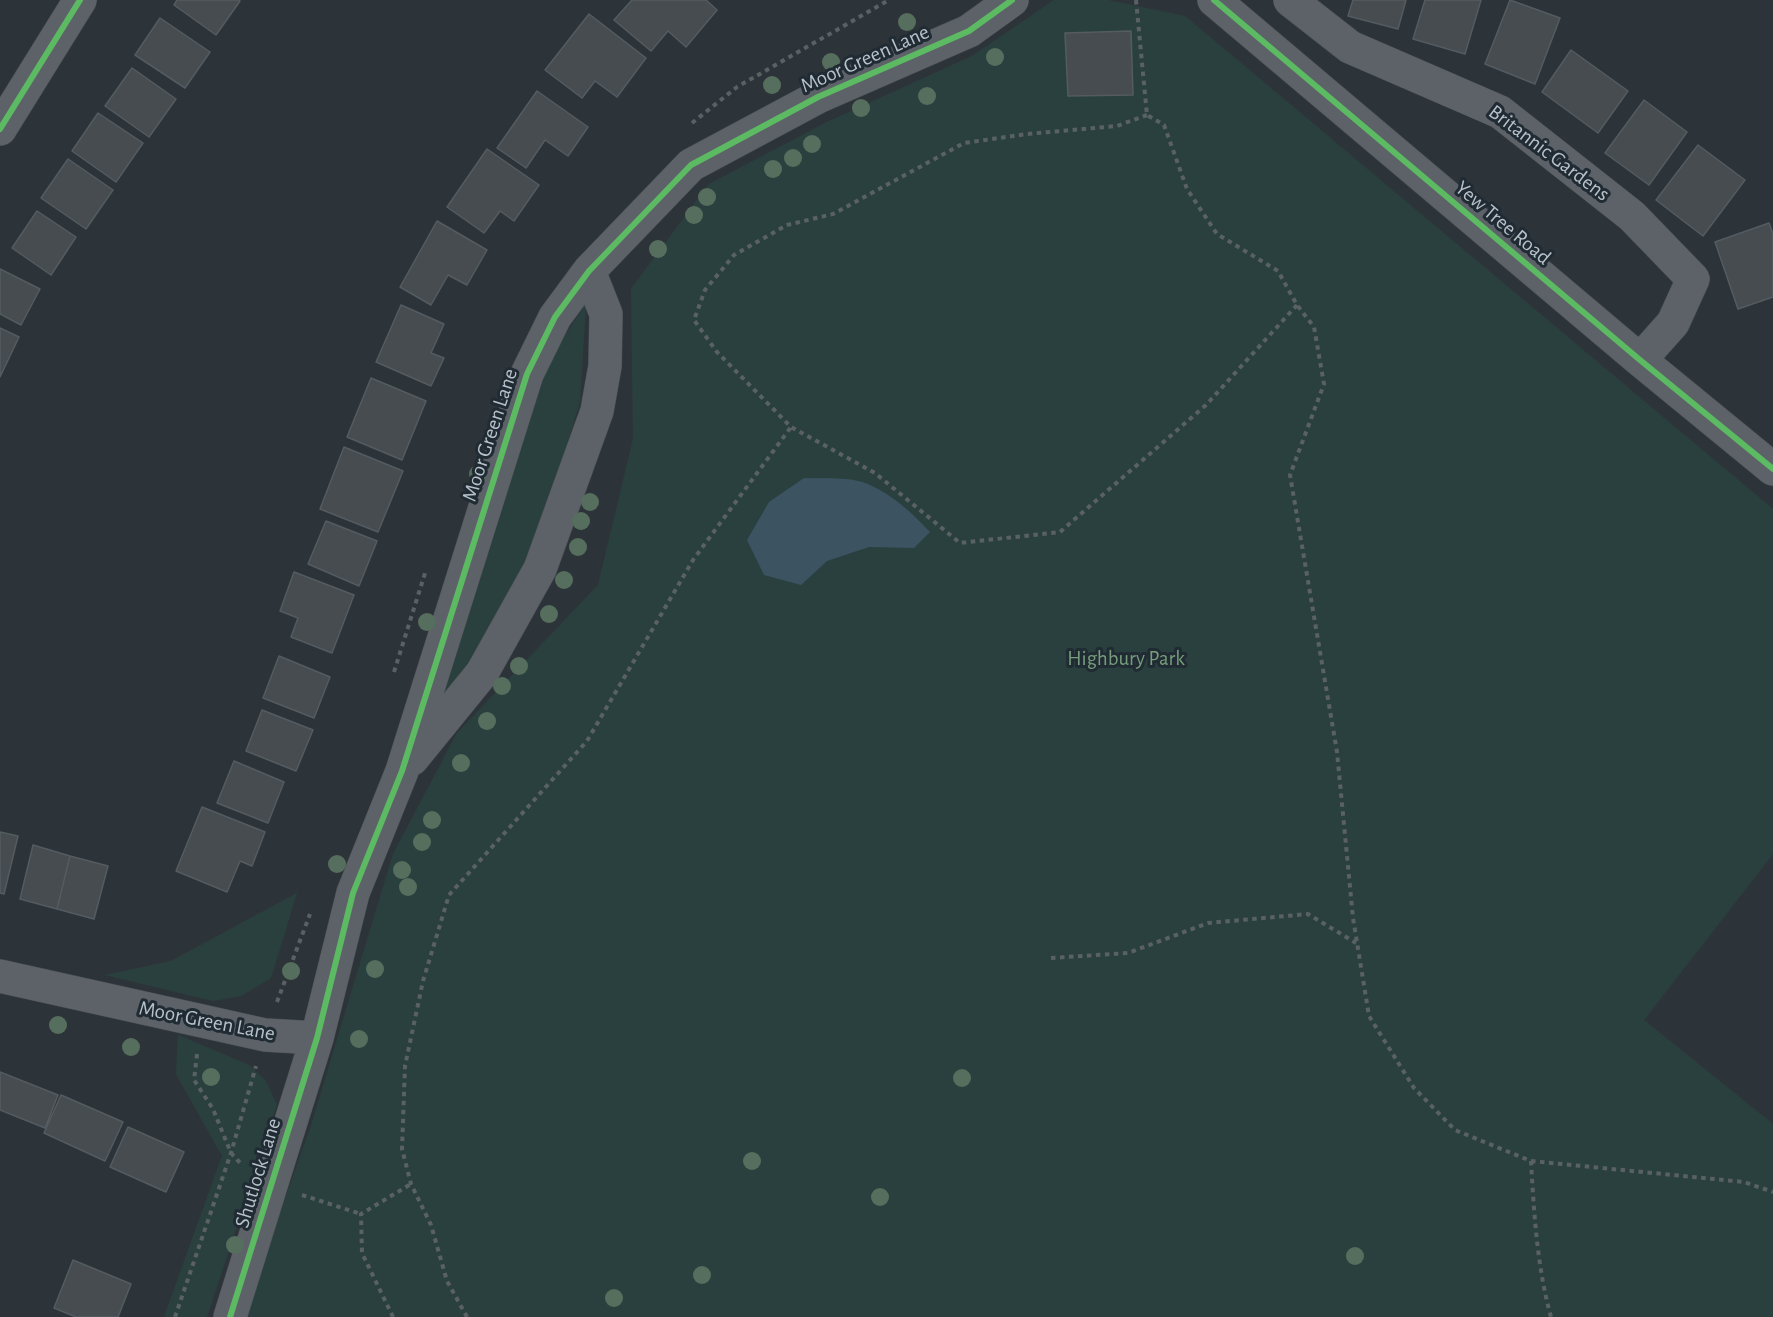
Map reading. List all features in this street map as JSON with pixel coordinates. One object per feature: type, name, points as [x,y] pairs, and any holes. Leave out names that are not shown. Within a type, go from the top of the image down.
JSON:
[{"type":"street","points":[[0,129],[80,0]]},
{"type":"street","name":"Moor Green Lane","points":[[0,976],[265,1035],[316,1038],[353,893],[402,771],[527,374],[555,317],[589,271],[691,165],[818,97],[969,31],[1012,0]]},
{"type":"street","name":"Yew Tree Road","points":[[1214,0],[1640,360],[1773,469]]},
{"type":"street","name":"Britannic Gardens","points":[[1298,2],[1350,47],[1500,112],[1632,216],[1686,271],[1693,279],[1673,323],[1640,360]]},
{"type":"street","name":"Moor Green Lane","points":[[402,771],[482,673],[540,569],[597,411],[605,366],[606,314],[589,271]]},
{"type":"street","name":"Shutlock Lane","points":[[230,1317],[316,1038]]},
{"type":"path","points":[[1136,0],[1147,115]]},
{"type":"path","points":[[1147,115],[1164,125],[1186,189],[1216,234],[1278,271],[1297,304],[1314,327],[1324,384],[1290,474],[1337,752],[1357,943],[1368,1016],[1414,1088],[1455,1130],[1531,1161],[1744,1182],[1773,1192]]},
{"type":"path","points":[[1147,115],[1117,126],[1027,134],[964,143],[833,214],[787,225],[734,255],[705,290],[694,320],[717,352],[791,427],[875,473],[960,543],[1060,532],[1206,405],[1297,304]]},
{"type":"path","points":[[467,1317],[447,1281],[431,1225],[411,1184],[402,1149],[405,1066],[423,981],[449,895],[587,741],[693,560],[791,427]]},
{"type":"path","points":[[1051,958],[1128,953],[1208,923],[1308,914],[1357,943]]},
{"type":"path","points":[[200,1021],[194,1080],[213,1109],[231,1153],[242,1164],[272,1185],[361,1214],[411,1184]]},
{"type":"path","points":[[1531,1161],[1544,1291],[1551,1317]]},
{"type":"path","points":[[361,1214],[362,1253],[393,1317]]},
{"type":"green space","name":"Highbury Park","points":[[1054,0],[1108,0],[1185,16],[1773,509],[1773,854],[1644,1020],[1773,1124],[1773,1317],[242,1317],[310,1129],[393,854],[457,733],[598,585],[633,439],[631,289],[709,184],[827,122],[972,56]]},
{"type":"green space","points":[[586,304],[580,401],[532,564],[473,670],[417,742],[534,381]]},
{"type":"green space","points":[[297,893],[271,978],[241,996],[213,1001],[105,975],[171,961]]},
{"type":"green space","points":[[178,1035],[249,1065],[266,1081],[277,1105],[207,1317],[164,1317],[222,1156],[176,1074]]},
{"type":"water","points":[[804,478],[845,479],[868,484],[886,493],[902,505],[930,532],[914,548],[869,547],[827,561],[801,585],[764,575],[747,540],[769,502]]},
{"type":"building","points":[[177,0],[240,1],[216,35],[174,5]]},
{"type":"building","points":[[632,0],[706,0],[717,10],[686,47],[668,31],[651,51],[614,20]]},
{"type":"building","points":[[1353,0],[1406,0],[1398,29],[1348,16]]},
{"type":"building","points":[[1425,0],[1481,0],[1465,54],[1413,39]]},
{"type":"building","points":[[1510,0],[1560,18],[1535,84],[1485,64]]},
{"type":"building","points":[[589,14],[646,58],[617,97],[595,81],[582,98],[545,70]]},
{"type":"building","points":[[160,18],[210,52],[185,88],[135,55]]},
{"type":"building","points":[[1131,31],[1133,95],[1068,96],[1065,33]]},
{"type":"building","points":[[1571,50],[1628,91],[1598,133],[1542,92]]},
{"type":"building","points":[[132,68],[176,99],[149,137],[105,106]]},
{"type":"building","points":[[537,91],[588,127],[568,156],[545,140],[526,168],[497,148]]},
{"type":"building","points":[[1644,100],[1687,132],[1649,185],[1605,153]]},
{"type":"building","points":[[98,113],[143,143],[116,182],[72,151]]},
{"type":"building","points":[[1698,145],[1745,180],[1703,236],[1656,200]]},
{"type":"building","points":[[487,149],[539,185],[514,221],[500,211],[484,233],[447,207]]},
{"type":"building","points":[[68,159],[113,190],[86,229],[41,198]]},
{"type":"building","points":[[37,211],[76,237],[51,275],[12,248]]},
{"type":"building","points":[[437,221],[487,250],[467,285],[448,275],[431,305],[400,287]]},
{"type":"building","points":[[1769,223],[1773,234],[1773,297],[1738,309],[1715,242]]},
{"type":"building","points":[[0,269],[40,289],[21,325],[0,314]]},
{"type":"building","points":[[401,305],[444,324],[431,353],[444,358],[431,386],[376,362]]},
{"type":"building","points":[[0,328],[19,337],[0,377]]},
{"type":"building","points":[[371,378],[426,401],[402,460],[347,437]]},
{"type":"building","points":[[344,447],[403,471],[378,532],[320,509]]},
{"type":"building","points":[[326,521],[377,541],[359,586],[308,564]]},
{"type":"building","points":[[294,572],[354,595],[332,653],[291,637],[298,618],[280,611]]},
{"type":"building","points":[[279,656],[330,677],[314,718],[263,698]]},
{"type":"building","points":[[262,710],[313,730],[296,771],[246,751]]},
{"type":"building","points":[[234,761],[284,782],[268,823],[217,803]]},
{"type":"building","points":[[202,807],[265,832],[252,866],[240,861],[227,892],[176,871]]},
{"type":"building","points":[[0,832],[18,836],[4,894],[0,893]]},
{"type":"building","points":[[33,845],[70,856],[57,909],[20,899]]},
{"type":"building","points":[[70,856],[108,866],[94,919],[57,909]]},
{"type":"building","points":[[0,1072],[58,1095],[45,1128],[0,1110]]},
{"type":"building","points":[[61,1095],[123,1122],[105,1161],[44,1133]]},
{"type":"building","points":[[128,1127],[184,1152],[166,1192],[110,1167]]},
{"type":"building","points":[[73,1260],[131,1284],[118,1317],[76,1317],[54,1308]]},
{"type":"cycle path","points":[[0,129],[80,0]]},
{"type":"cycle path","points":[[230,1317],[317,1038],[353,893],[402,771],[527,374],[555,317],[589,271],[691,165],[818,97],[969,31],[1012,0]]},
{"type":"cycle path","points":[[1214,0],[1640,360],[1773,469]]}]
